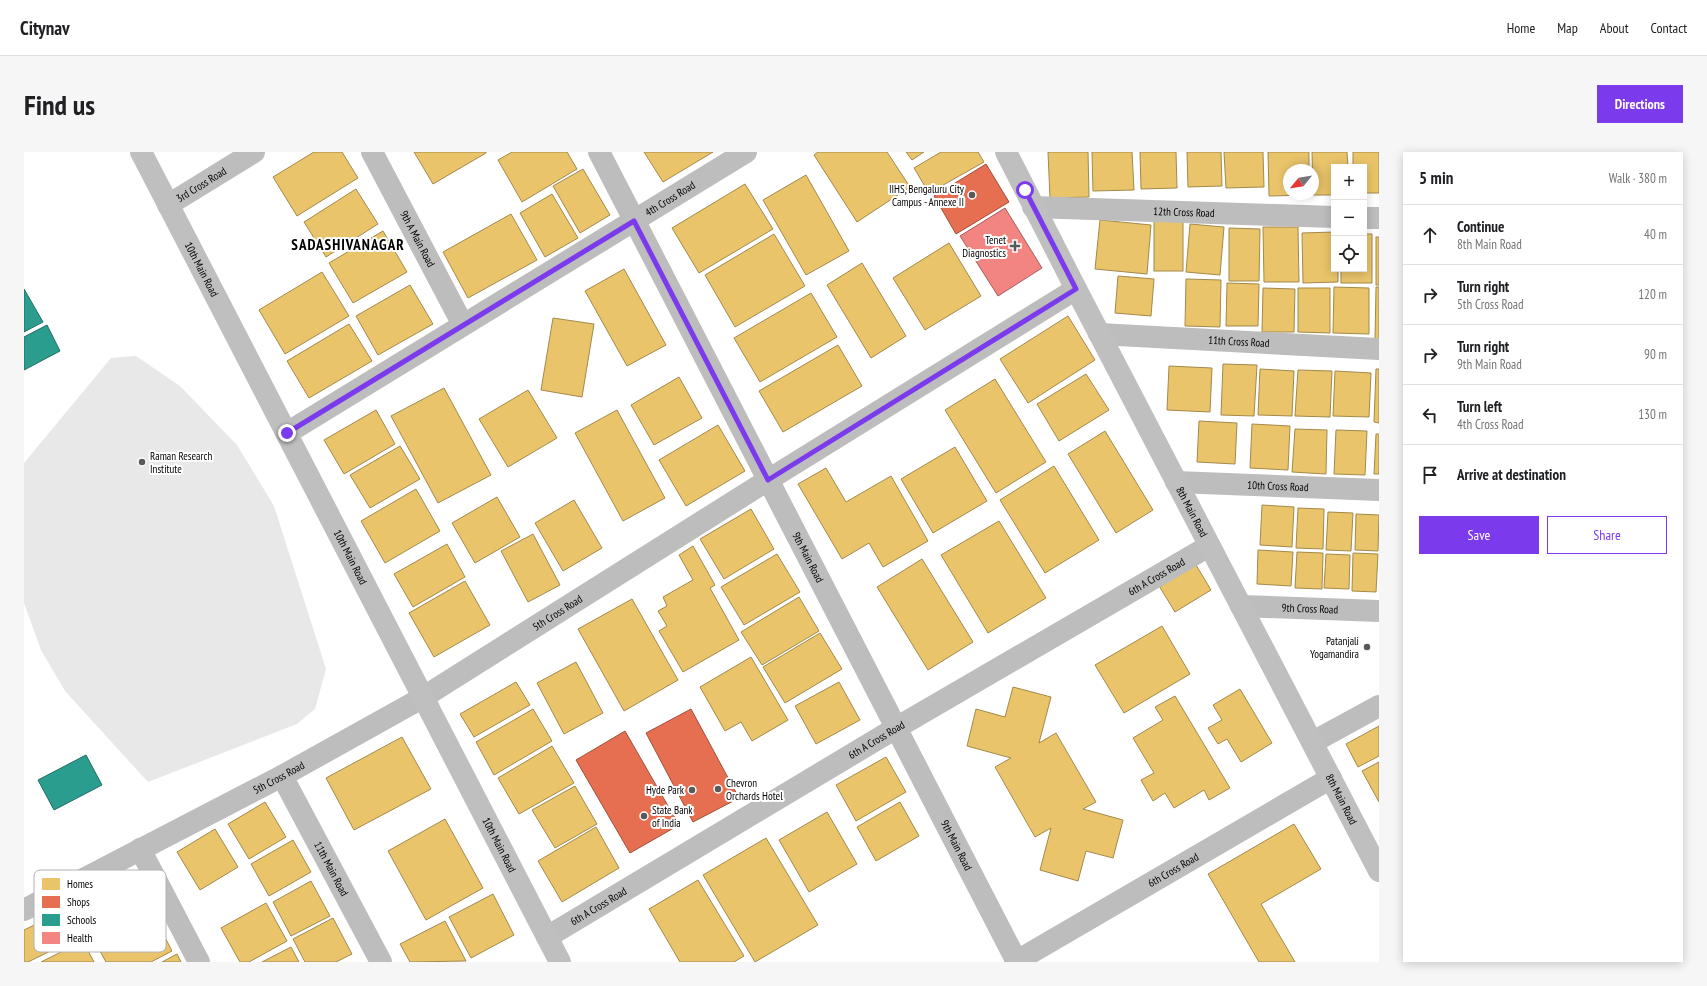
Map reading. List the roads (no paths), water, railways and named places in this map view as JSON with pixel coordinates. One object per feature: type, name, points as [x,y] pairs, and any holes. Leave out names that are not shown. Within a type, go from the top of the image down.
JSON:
[{"type":"street","name":"10th Main Road","points":[[141,152],[287,433],[422,698],[560,962]]},
{"type":"street","name":"3rd Cross Road","points":[[168,205],[254,152]]},
{"type":"street","name":"9th A Main Road","points":[[372,152],[463,325]]},
{"type":"street","name":"9th Main Road","points":[[599,152],[1016,962]]},
{"type":"street","name":"4th Cross Road","points":[[287,433],[746,152]]},
{"type":"street","name":"8th Main Road","points":[[1006,152],[1033,207],[1379,871]]},
{"type":"street","name":"12th Cross Road","points":[[1033,207],[1331,217]]},
{"type":"street","points":[[1367,218],[1379,218]]},
{"type":"street","name":"5th Cross Road","points":[[99,870],[282,776],[422,698],[768,480],[1076,289]]},
{"type":"street","name":"11th Cross Road","points":[[1099,334],[1379,349]]},
{"type":"street","name":"10th Cross Road","points":[[1176,482],[1379,490]]},
{"type":"street","name":"6th A Cross Road","points":[[547,937],[896,728],[1209,546]]},
{"type":"street","name":"9th Cross Road","points":[[1241,606],[1379,611]]},
{"type":"street","points":[[1313,742],[1379,706]]},
{"type":"street","name":"11th Main Road","points":[[282,776],[381,962]]},
{"type":"street","name":"6th Cross Road","points":[[1016,962],[1331,778]]},
{"type":"street","points":[[140,848],[151,870]]},
{"type":"street","points":[[166,898],[199,962]]},
{"type":"street","name":"5th Cross Road","points":[[24,910],[34,905]]},
{"type":"place","name":"IIHS, Bengaluru City Campus - Annexe II","points":[[972,195]]},
{"type":"place","name":"Tenet Diagnostics","points":[[1015,246]]},
{"type":"place","name":"Raman Research Institute","points":[[142,462]]},
{"type":"place","name":"Patanjali Yogamandira","points":[[1367,647]]},
{"type":"place","name":"Chevron Orchards Hotel","points":[[718,789]]},
{"type":"place","name":"Hyde Park","points":[[692,790]]},
{"type":"place","name":"State Bank of India","points":[[644,816]]},
{"type":"district","name":"SADASHIVANAGAR","points":[[348,245]]}]
